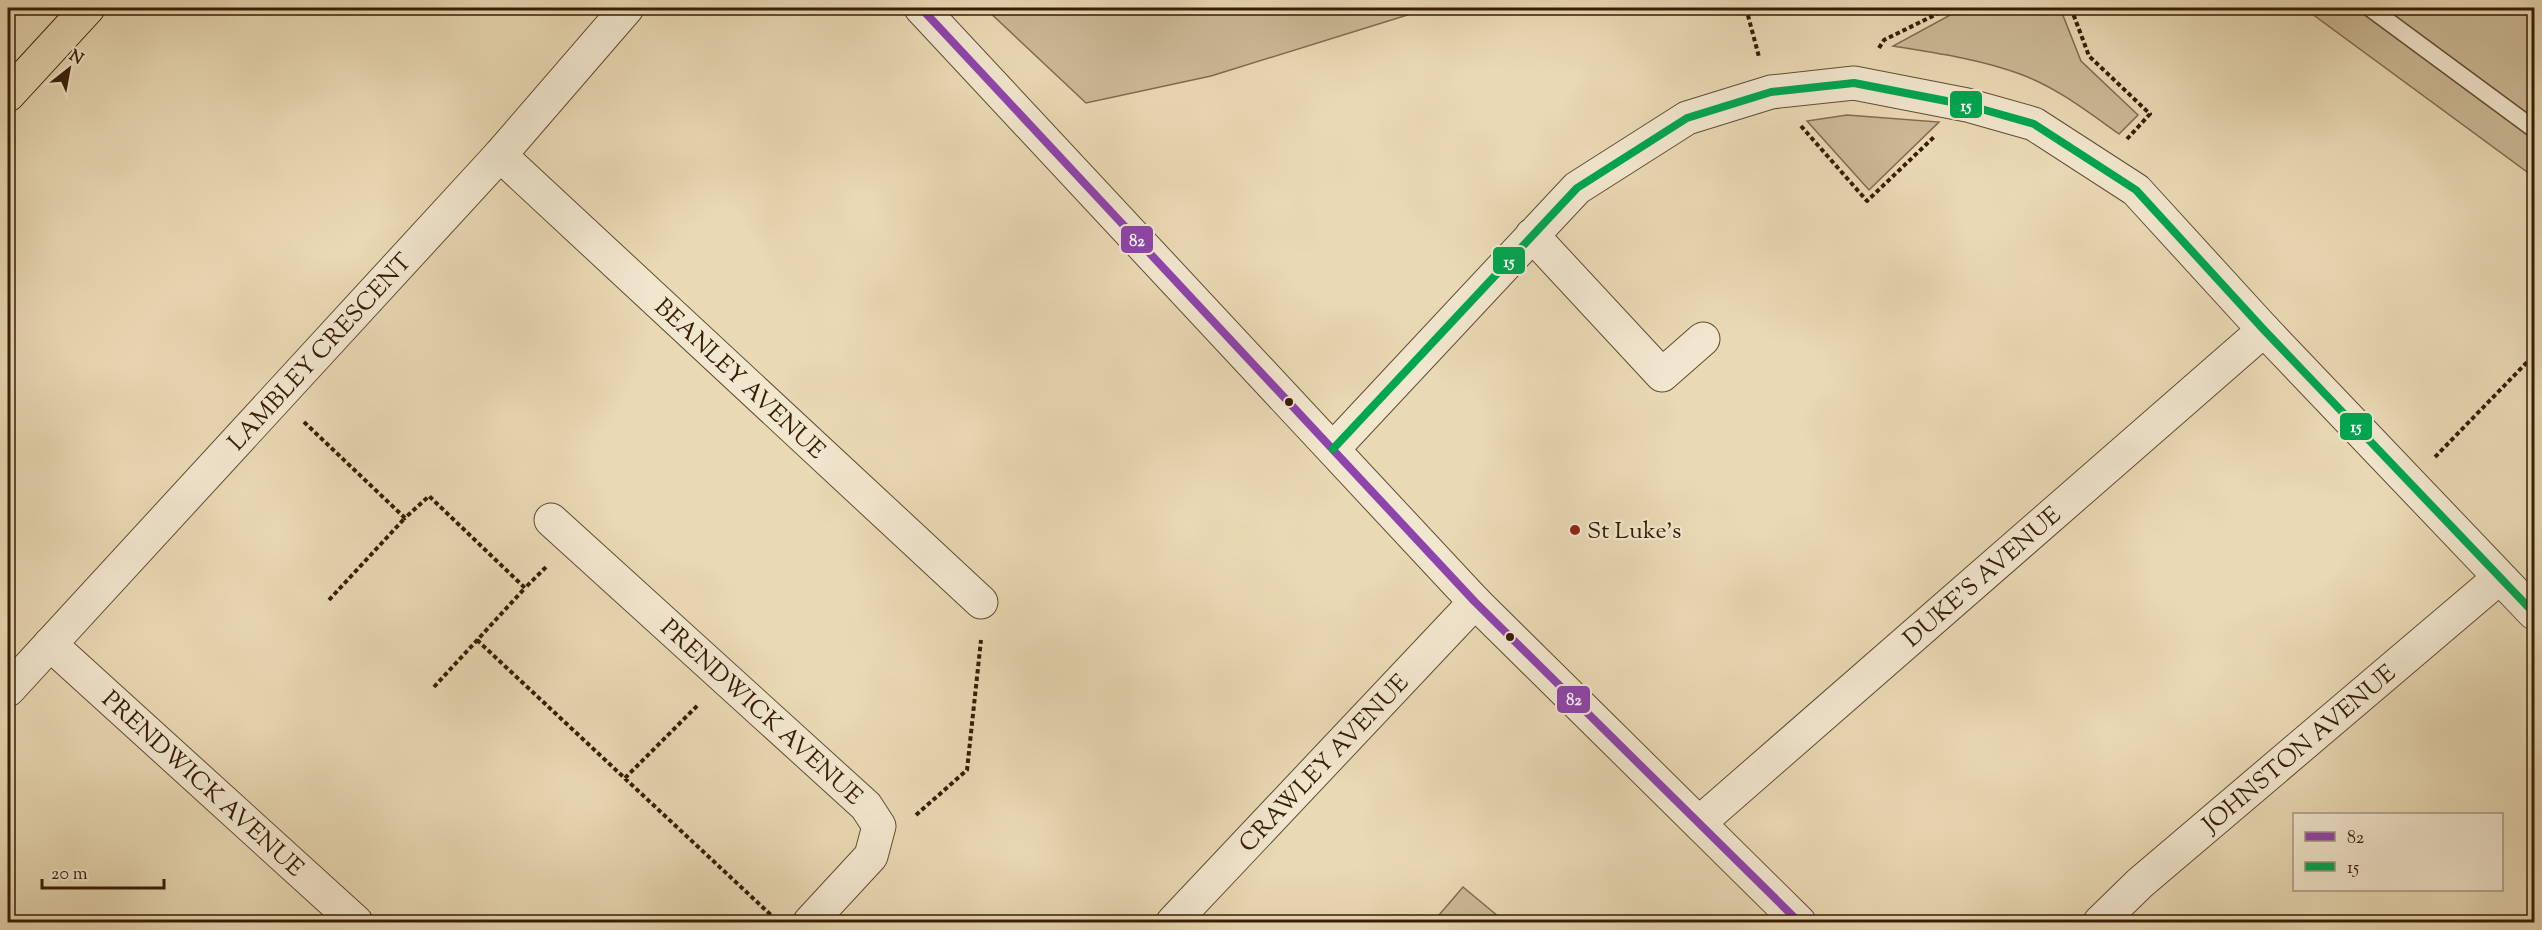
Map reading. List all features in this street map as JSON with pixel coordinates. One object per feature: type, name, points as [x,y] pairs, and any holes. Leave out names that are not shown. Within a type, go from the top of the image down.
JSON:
[{"type":"main road","points":[[8,95],[88,8]]},
{"type":"street","name":"LAMBLEY CRESCENT","points":[[8,690],[500,155],[627,8]]},
{"type":"street","points":[[921,8],[1474,602],[1799,922]]},
{"type":"street","points":[[1333,449],[1577,188],[1687,118],[1771,92],[1854,83],[1967,105],[2034,124],[2136,190],[2264,330],[2535,613]]},
{"type":"street","name":"BEANLEY AVENUE","points":[[500,155],[981,602]]},
{"type":"street","points":[[1532,235],[1662,375],[1703,339]]},
{"type":"street","name":"DUKE'S AVENUE","points":[[1699,823],[2264,330]]},
{"type":"street","name":"PRENDWICK AVENUE","points":[[562,530],[866,806],[879,826],[871,856],[810,922]]},
{"type":"street","name":"JOHNSTON AVENUE","points":[[2100,922],[2140,883],[2499,578]]},
{"type":"street","name":"CRAWLEY AVENUE","points":[[1173,922],[1474,602]]},
{"type":"street","name":"PRENDWICK AVENUE","points":[[50,644],[356,922]]},
{"type":"lane","points":[[2370,8],[2535,129]]},
{"type":"path","points":[[1746,8],[1771,92],[1867,201],[1967,105]]},
{"type":"path","points":[[1854,83],[1884,40],[1949,8]]},
{"type":"path","points":[[2071,8],[2089,56],[2150,114],[2102,168]]},
{"type":"path","points":[[2409,483],[2535,354]]},
{"type":"path","points":[[277,397],[405,518]]},
{"type":"path","points":[[329,600],[405,518],[429,496],[525,588]]},
{"type":"path","points":[[434,687],[525,588],[562,530]]},
{"type":"path","points":[[915,817],[967,770],[981,652],[981,602]]},
{"type":"path","points":[[477,640],[779,922]]},
{"type":"path","points":[[625,778],[725,678]]},
{"type":"shaded area","points":[[985,8],[1430,8],[1211,76],[1086,103]]},
{"type":"shaded area","points":[[1994,8],[2056,8],[2062,13],[2081,61],[2138,115],[2119,134],[2059,93],[2033,79],[1974,60],[1893,46],[1952,14]]},
{"type":"shaded area","points":[[2304,8],[2534,8],[2534,177]]},
{"type":"shaded area","points":[[1847,115],[1939,122],[1869,190],[1807,121]]},
{"type":"shaded area","points":[[1463,887],[1505,922],[1433,922]]},
{"type":"transit line","name":"82","points":[[921,8],[1475,602],[1799,922]]},
{"type":"transit line","name":"15","points":[[1333,449],[1577,188],[1687,118],[1771,92],[1854,83],[1967,105],[2034,124],[2136,190],[2264,330],[2534,613]]},
{"type":"place","name":"St Luke's","points":[[1575,530]]}]
